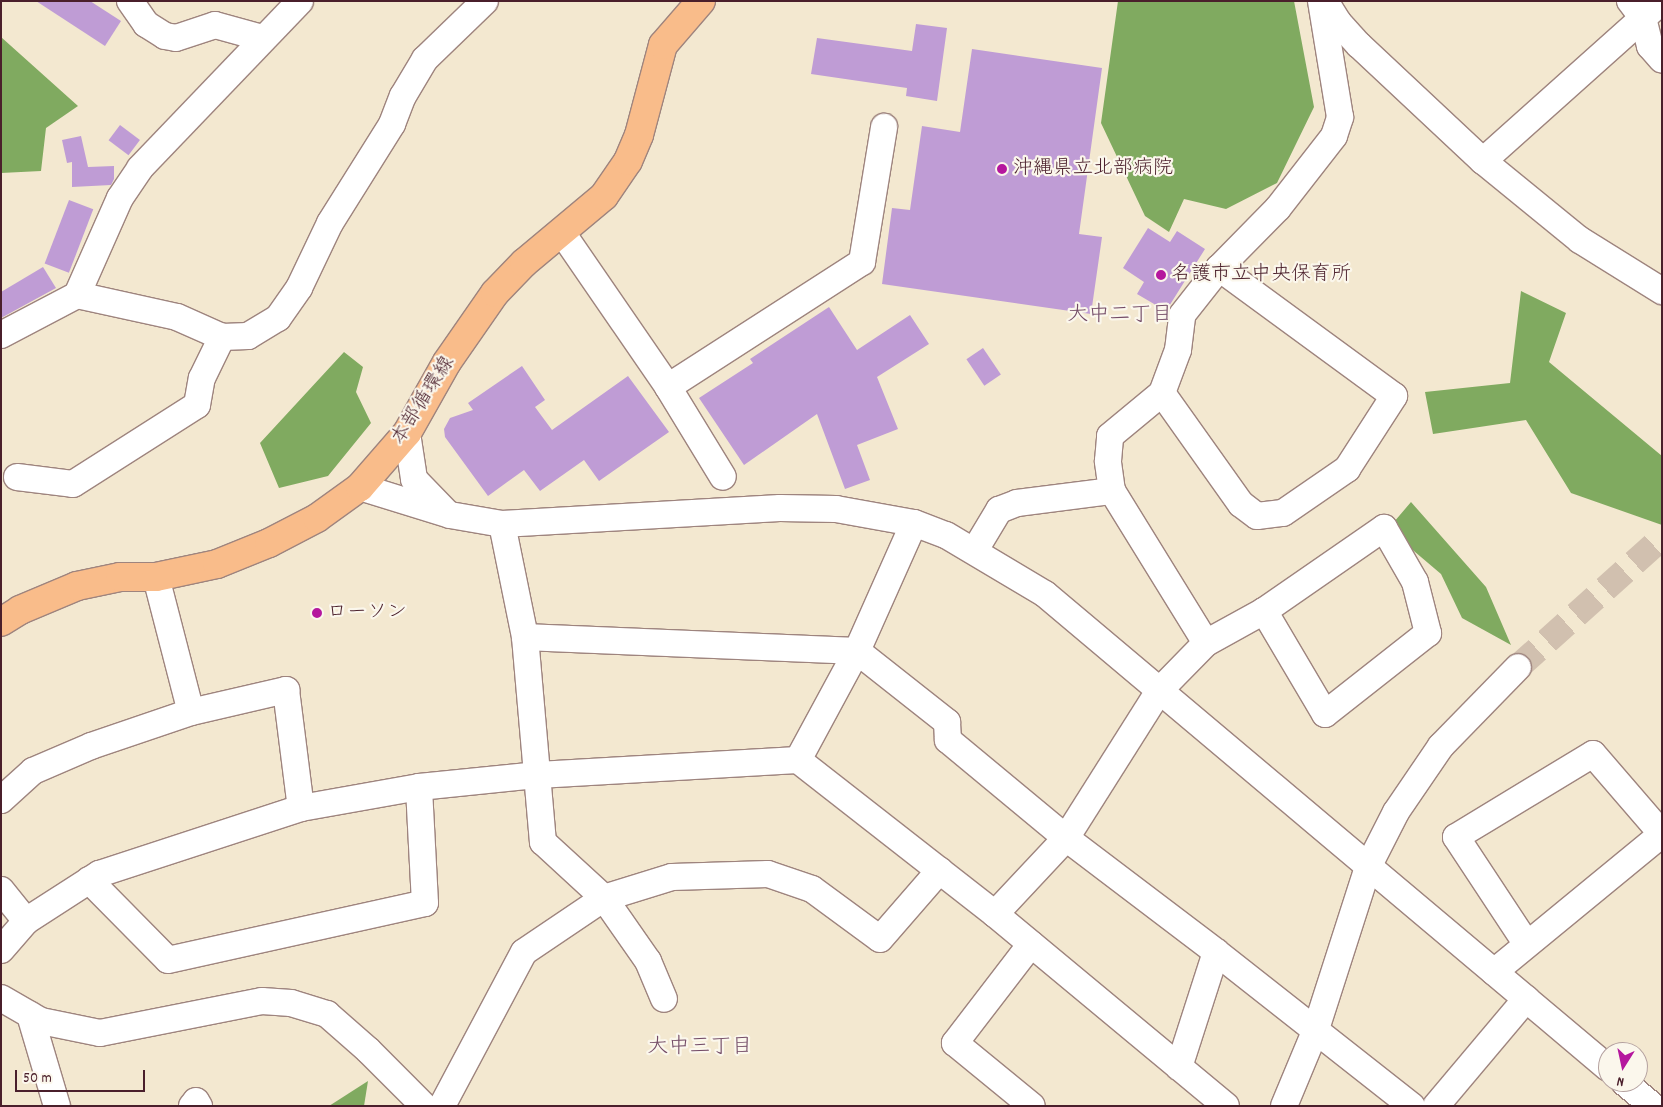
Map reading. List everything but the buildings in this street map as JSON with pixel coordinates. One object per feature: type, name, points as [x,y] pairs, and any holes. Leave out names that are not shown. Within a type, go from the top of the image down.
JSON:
[{"type":"main road","name":"本部循環線","points":[[2,621],[77,586],[120,577],[156,577],[218,564],[269,543],[317,518],[360,488],[407,433],[447,362],[495,293],[524,263],[563,234],[604,196],[628,161],[638,135],[663,44],[701,1]]},
{"type":"street","points":[[130,1],[146,24],[165,36],[176,38],[216,26],[262,38]]},
{"type":"street","points":[[77,295],[177,317],[222,337],[248,336],[278,318],[299,288],[330,223],[392,124],[403,96],[425,59],[486,1]]},
{"type":"street","points":[[1206,643],[1112,491],[1108,461],[1110,436],[1162,393],[1178,350],[1182,315],[1219,268],[1278,208],[1334,136],[1340,117],[1321,1]]},
{"type":"street","points":[[1325,1],[1338,22],[1360,45],[1484,161],[1580,240],[1662,291]]},
{"type":"street","points":[[1,335],[77,295],[120,198],[140,168],[262,38],[299,2]]},
{"type":"street","points":[[1484,161],[1645,7]]},
{"type":"street","points":[[1645,7],[1650,46],[1662,60]]},
{"type":"street","points":[[668,387],[862,262],[884,127]]},
{"type":"street","points":[[563,234],[668,387],[723,477]]},
{"type":"street","points":[[1162,393],[1241,504],[1256,516],[1283,512],[1347,469],[1394,396],[1219,268]]},
{"type":"street","points":[[17,477],[74,484],[197,405],[202,378],[222,337]]},
{"type":"street","points":[[407,433],[414,480],[450,515]]},
{"type":"street","points":[[360,488],[450,515],[502,524],[780,508],[836,509],[914,523],[946,535],[975,550],[1045,594],[1598,1060]]},
{"type":"street","points":[[975,550],[999,510],[1017,503],[1112,491]]},
{"type":"street","points":[[798,760],[857,651],[914,523]]},
{"type":"street","points":[[502,524],[525,637],[538,775],[542,842],[604,898],[648,961],[664,999]]},
{"type":"street","points":[[995,914],[1066,838],[1159,691],[1206,643],[1264,611],[1384,528],[1416,582],[1428,632],[1325,714],[1264,611]]},
{"type":"street","points":[[156,577],[191,712]]},
{"type":"street","points":[[525,637],[857,651],[947,722],[948,740],[1066,838],[1316,1029],[1412,1106]]},
{"type":"street","points":[[1284,1106],[1316,1029],[1368,867],[1396,812],[1441,746],[1518,667]]},
{"type":"street","points":[[1,800],[33,771],[91,746],[191,712],[286,690],[301,808]]},
{"type":"street","points":[[1494,972],[1526,943],[1662,834],[1593,754],[1456,838],[1526,943]]},
{"type":"street","points":[[1,950],[26,921],[88,880],[141,859],[301,808],[419,787],[538,775],[798,760],[995,914],[1226,1106]]},
{"type":"street","points":[[88,880],[168,960],[425,903],[419,787]]},
{"type":"street","points":[[442,1106],[524,952],[604,898],[672,876],[768,874],[812,889],[880,939],[940,870]]},
{"type":"street","points":[[1,890],[26,921]]},
{"type":"street","points":[[1031,944],[955,1043],[1032,1106]]},
{"type":"street","points":[[1179,1067],[1216,952]]},
{"type":"street","points":[[1,998],[41,1021],[100,1033],[262,1001],[291,1003],[327,1014],[368,1050],[424,1106]]},
{"type":"street","points":[[1436,1106],[1526,999]]},
{"type":"street","points":[[30,1015],[57,1106]]},
{"type":"street","points":[[1636,1092],[1653,1106]]},
{"type":"street","points":[[192,1106],[196,1101],[200,1106]]},
{"type":"green space","points":[[1118,1],[1294,1],[1314,107],[1277,183],[1226,209],[1184,199],[1169,232],[1145,216],[1101,123]]},
{"type":"green space","points":[[1,37],[78,106],[46,128],[41,171],[1,173]]},
{"type":"green space","points":[[1521,291],[1566,313],[1549,362],[1662,456],[1662,525],[1571,493],[1526,420],[1433,434],[1425,392],[1510,383]]},
{"type":"green space","points":[[344,352],[363,367],[356,392],[371,423],[328,476],[279,488],[260,443]]},
{"type":"green space","points":[[1411,502],[1486,587],[1511,645],[1462,618],[1441,574],[1388,529]]},
{"type":"green space","points":[[368,1081],[364,1106],[329,1106]]},
{"type":"tunnel","points":[[1518,667],[1662,538]]},
{"type":"place","name":"沖縄県立北部病院","points":[[1002,169]]},
{"type":"place","name":"名護市立中央保育所","points":[[1161,275]]},
{"type":"place","name":"ローソン","points":[[317,613]]},
{"type":"district","name":"大中二丁目","points":[[1120,316]]},
{"type":"district","name":"大中三丁目","points":[[700,1048]]}]
